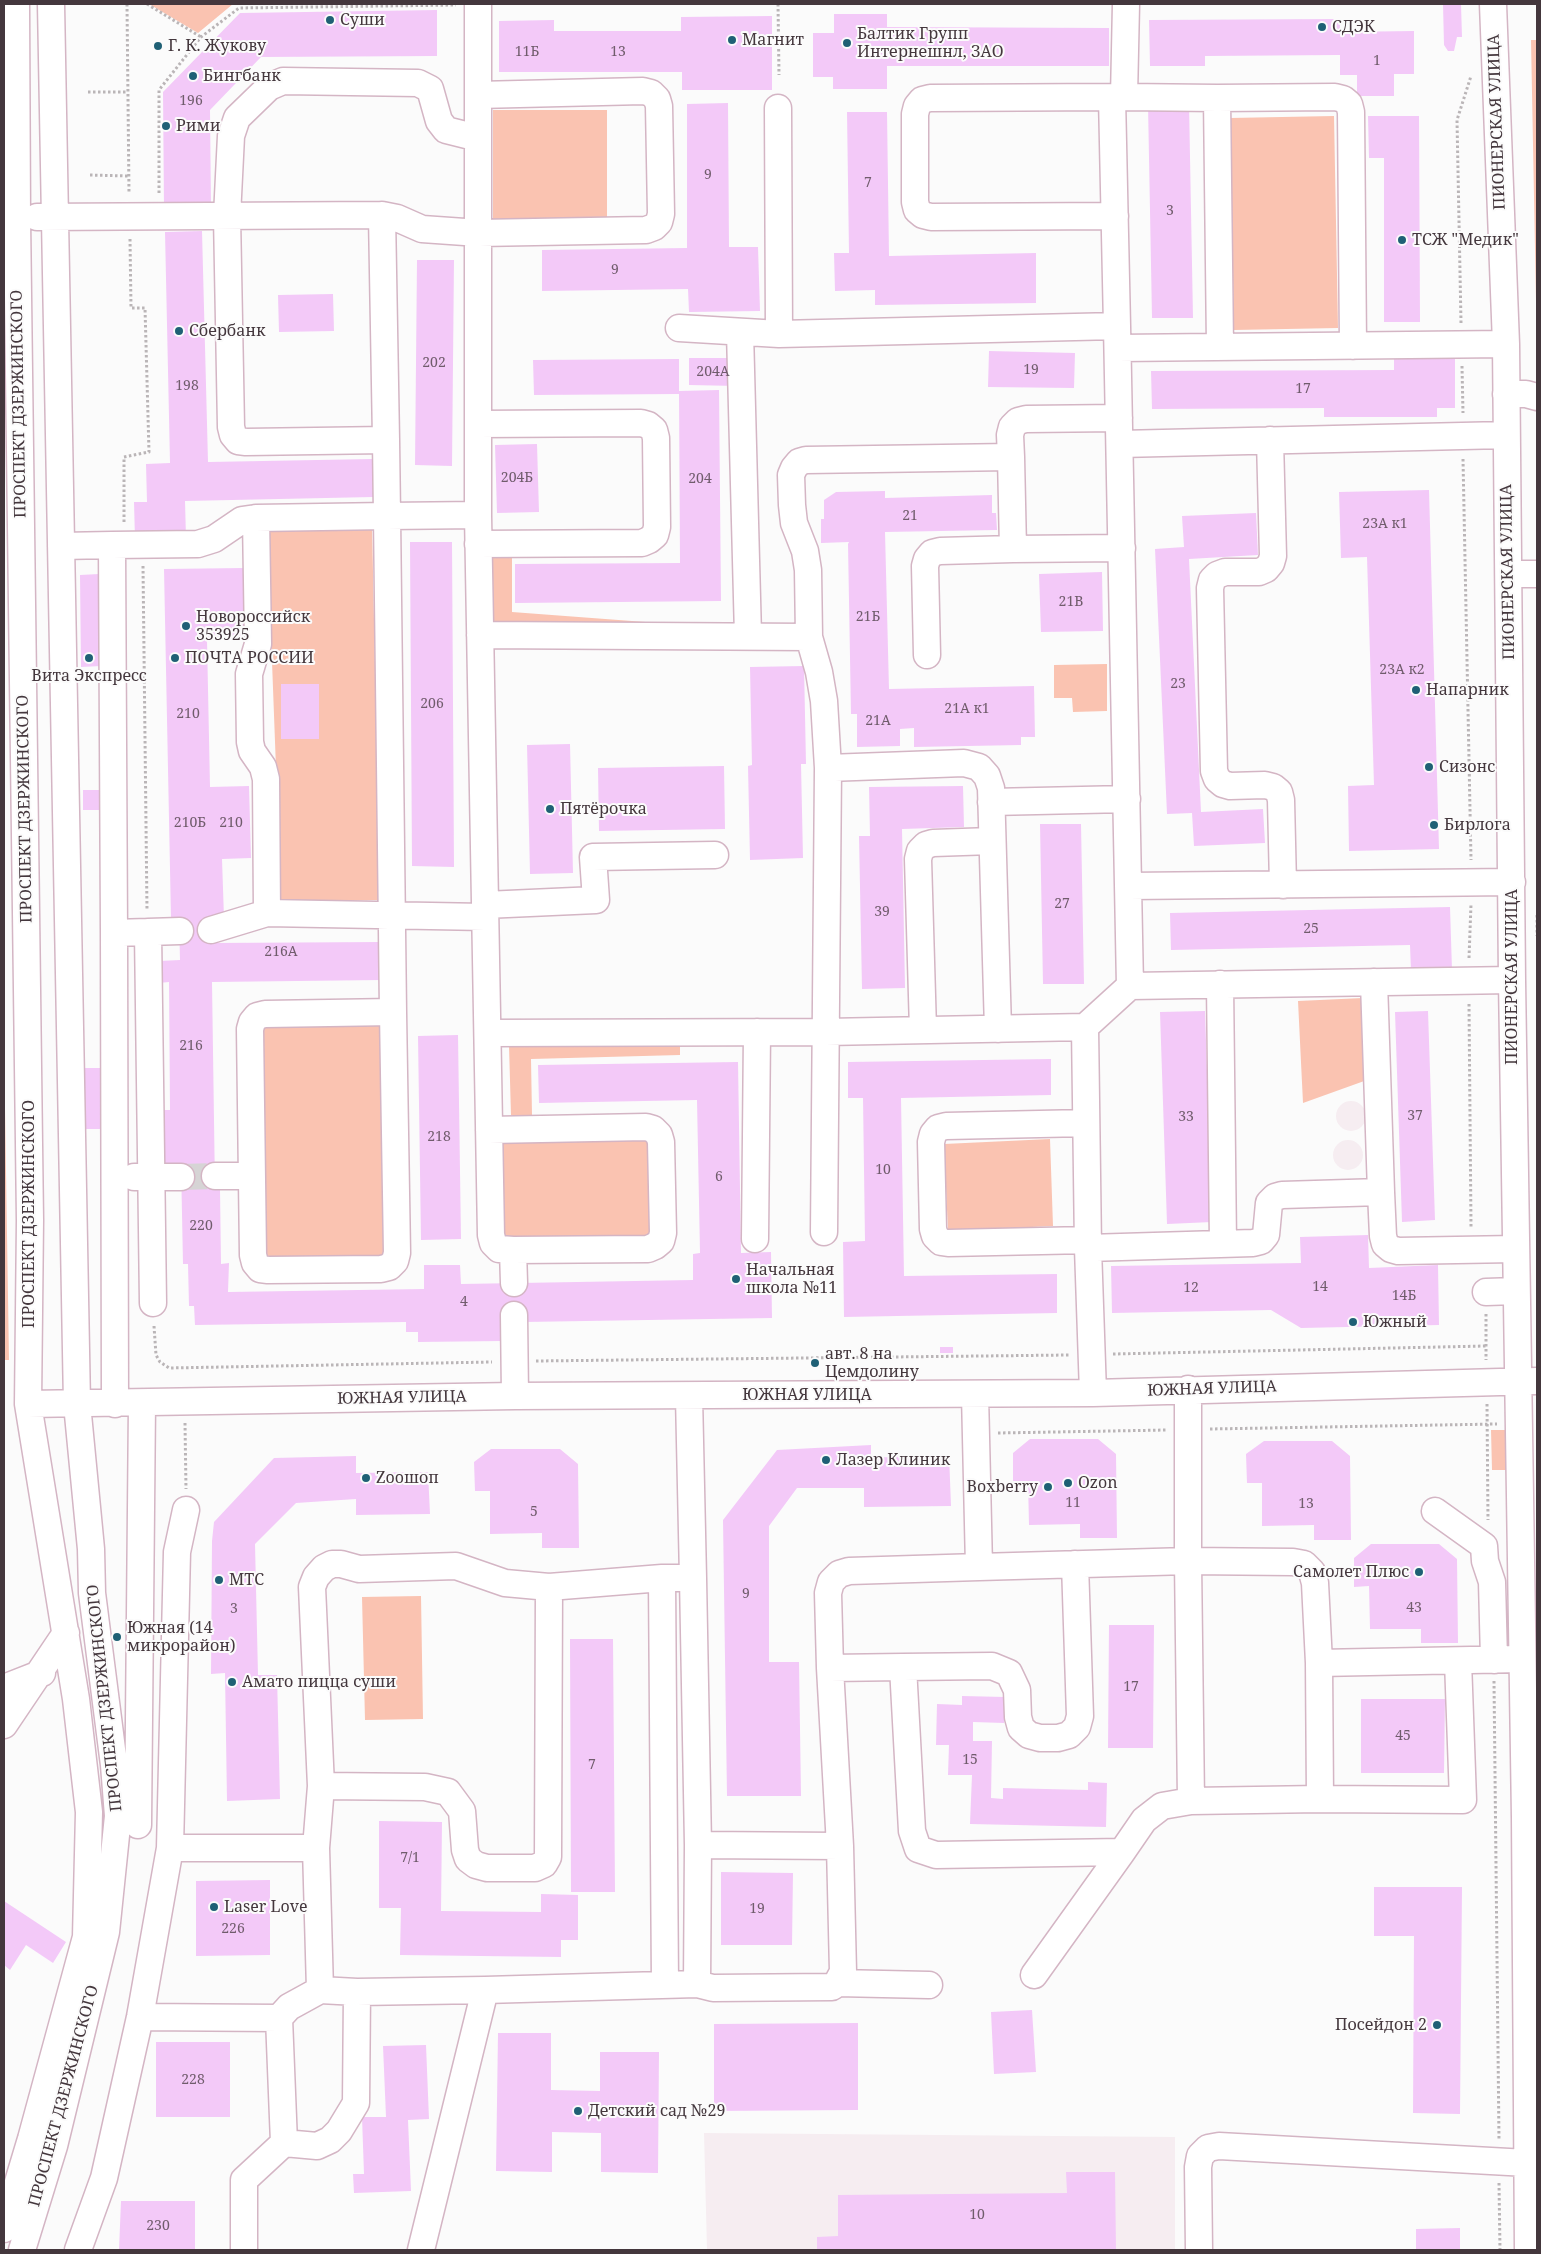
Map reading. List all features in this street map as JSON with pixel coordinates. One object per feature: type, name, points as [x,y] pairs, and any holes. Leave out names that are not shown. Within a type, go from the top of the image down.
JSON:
[{"type":"street","name":"ПРОСПЕКТ ДЗЕРЖИНСКОГО","points":[[4,2229],[13,2164],[86,1937],[89,1812],[72,1670],[28,1404],[30,1220],[19,418],[16,4]]},
{"type":"street","name":"ПРОСПЕКТ ДЗЕРЖИНСКОГО","points":[[22,2250],[54,2146],[106,1932],[118,1816],[114,1765],[92,1593],[91,1549],[77,1404],[51,4]]},
{"type":"street","points":[[478,4],[478,544],[488,1033],[489,1130],[491,1236],[493,1243],[499,1249],[513,1250],[648,1249],[661,1241],[663,1233],[662,1142],[654,1130],[646,1127],[489,1130]]},
{"type":"street","points":[[1126,4],[1118,97],[1115,216],[1130,986]]},
{"type":"street","name":"ПИОНЕРСКАЯ УЛИЦА","points":[[1493,4],[1506,344],[1505,435],[1509,574],[1516,1291],[1528,1381],[1521,1660],[1531,1818],[1532,1967],[1527,2163],[1528,2250]]},
{"type":"street","points":[[386,440],[246,442],[238,441],[233,435],[230,427],[227,216],[233,127],[237,118],[269,88],[283,81],[425,84],[433,95],[441,126],[451,132],[478,138]]},
{"type":"street","points":[[17,218],[55,216],[382,215],[397,218],[422,229],[479,233],[646,230],[654,227],[659,222],[661,214],[659,106],[657,99],[651,93],[643,91],[478,95]]},
{"type":"street","points":[[1115,216],[931,217],[923,215],[917,210],[915,202],[915,114],[917,106],[922,100],[930,98],[1335,97],[1343,99],[1349,104],[1351,112],[1353,346]]},
{"type":"street","points":[[1217,98],[1220,347]]},
{"type":"street","points":[[778,108],[779,334]]},
{"type":"street","points":[[382,215],[386,440],[392,916],[394,1012],[397,1253],[395,1261],[389,1267],[381,1269],[268,1270],[260,1268],[255,1263],[253,1255],[250,1029],[252,1022],[257,1016],[265,1014],[394,1012]]},
{"type":"street","points":[[680,328],[779,334],[1118,337],[1220,347],[1506,344]]},
{"type":"street","points":[[740,332],[748,636]]},
{"type":"street","points":[[1506,394],[1526,394],[1537,397]]},
{"type":"street","points":[[4,443],[19,418]]},
{"type":"street","points":[[1013,549],[1010,435],[1012,427],[1018,421],[1026,419],[1119,418]]},
{"type":"street","points":[[478,424],[640,423],[648,425],[654,430],[656,438],[657,527],[655,535],[649,540],[642,542],[478,544]]},
{"type":"street","points":[[1120,444],[1505,435]]},
{"type":"street","points":[[1270,440],[1273,556],[1271,563],[1266,569],[1258,572],[1225,572],[1217,575],[1212,580],[1210,588],[1214,771],[1217,779],[1222,784],[1230,786],[1265,785],[1273,787],[1279,792],[1281,800],[1283,885]]},
{"type":"street","points":[[824,1232],[828,768],[824,701],[819,672],[809,637],[808,570],[805,551],[794,523],[791,475],[799,462],[806,460],[1011,457]]},
{"type":"street","points":[[62,546],[198,544],[214,539],[242,520],[256,518],[478,515]]},
{"type":"street","points":[[256,518],[258,644],[250,674],[250,742],[252,751],[263,768],[266,779],[267,913]]},
{"type":"street","points":[[115,1404],[114,933],[118,545]]},
{"type":"street","points":[[926,655],[925,566],[927,558],[932,553],[940,551],[1013,549],[1122,548]]},
{"type":"street","points":[[1509,574],[1537,574]]},
{"type":"street","points":[[480,635],[809,637]]},
{"type":"street","points":[[828,768],[964,763],[979,767],[987,776],[991,788],[998,1029]]},
{"type":"street","points":[[991,802],[1127,798]]},
{"type":"street","points":[[923,1030],[918,859],[920,851],[926,845],[933,843],[992,842]]},
{"type":"street","points":[[211,930],[267,913],[392,916],[485,911],[596,900],[593,857],[715,855]]},
{"type":"street","points":[[1129,886],[1512,882]]},
{"type":"street","points":[[114,933],[180,931]]},
{"type":"street","points":[[148,932],[153,1303]]},
{"type":"street","points":[[488,1033],[826,1032],[1085,1027],[1130,986],[1512,980]]},
{"type":"street","points":[[1374,982],[1381,1192],[1385,1244],[1391,1249],[1398,1251],[1515,1250]]},
{"type":"street","points":[[1220,984],[1224,1244]]},
{"type":"street","points":[[1085,1027],[1088,1244],[1093,1393]]},
{"type":"street","points":[[755,1239],[756,1032]]},
{"type":"street","points":[[1086,1123],[946,1126],[938,1128],[933,1134],[931,1142],[933,1229],[935,1236],[941,1242],[948,1243],[1224,1244],[1261,1241],[1266,1235],[1268,1227],[1269,1203],[1275,1197],[1282,1195],[1381,1192]]},
{"type":"street","points":[[115,1177],[181,1176]]},
{"type":"street","points":[[215,1176],[251,1176]]},
{"type":"street","points":[[513,1250],[514,1283]]},
{"type":"street","points":[[1486,1292],[1516,1291]]},
{"type":"street","points":[[514,1315],[515,1396]]},
{"type":"street","name":"ЮЖНАЯ УЛИЦА","points":[[77,1404],[515,1396],[1093,1393],[1528,1381]]},
{"type":"street","points":[[1188,1389],[1191,1801]]},
{"type":"street","points":[[975,1394],[979,1567]]},
{"type":"street","points":[[689,1396],[698,1845],[697,1984]]},
{"type":"street","points":[[138,1825],[142,1403]]},
{"type":"street","points":[[28,1404],[77,1404]]},
{"type":"street","points":[[78,2250],[104,2178],[140,2017],[170,1848],[176,1552],[186,1510]]},
{"type":"street","points":[[1435,1511],[1484,1546],[1485,1561],[1492,1582],[1494,1660]]},
{"type":"street","points":[[284,2143],[279,2018],[289,2007],[320,1990],[357,1992],[485,1990],[697,1984],[713,1988],[832,1987],[837,1983],[843,1972],[840,1846],[830,1668],[828,1593],[831,1582],[838,1574],[849,1571],[1188,1561],[1292,1562],[1304,1564],[1312,1572],[1315,1583],[1319,1662],[1320,1799]]},
{"type":"street","points":[[320,1990],[316,1848],[321,1786],[312,1586],[316,1577],[324,1568],[332,1564],[341,1564],[359,1569],[456,1566],[505,1583],[549,1586],[662,1578],[693,1578]]},
{"type":"street","points":[[830,1668],[992,1666],[1010,1674],[1017,1690],[1018,1718],[1021,1728],[1029,1735],[1040,1738],[1058,1738],[1069,1735],[1077,1727],[1080,1716],[1075,1564]]},
{"type":"street","points":[[662,1578],[665,1985]]},
{"type":"street","points":[[321,1786],[425,1787],[448,1792],[462,1811],[465,1850],[468,1859],[476,1865],[487,1868],[535,1868],[544,1864],[548,1857],[549,1586]]},
{"type":"street","points":[[4,1725],[66,1633]]},
{"type":"street","points":[[1034,1975],[1144,1820],[1162,1806],[1191,1801],[1320,1799],[1462,1800],[1458,1660]]},
{"type":"street","points":[[1319,1662],[1521,1660]]},
{"type":"street","points":[[4,1688],[38,1676],[58,1665],[66,1665],[72,1670]]},
{"type":"street","points":[[903,1667],[912,1831],[918,1849],[936,1856],[1122,1852]]},
{"type":"street","points":[[698,1845],[840,1846]]},
{"type":"street","points":[[170,1848],[316,1848]]},
{"type":"street","points":[[837,1983],[929,1985]]},
{"type":"street","points":[[421,2250],[485,1990]]},
{"type":"street","points":[[244,2250],[244,2180],[284,2143],[317,2146],[330,2140],[339,2131],[356,2103],[357,1992]]},
{"type":"street","points":[[140,2017],[279,2018]]},
{"type":"street","points":[[1200,2250],[1198,2167],[1200,2156],[1208,2148],[1219,2146],[1527,2163]]},
{"type":"path","points":[[118,545],[124,457],[149,452],[145,308],[131,308],[127,4]]},
{"type":"path","points":[[146,4],[201,37]]},
{"type":"path","points":[[159,195],[159,90],[201,37],[239,8],[478,4]]},
{"type":"path","points":[[778,4],[779,75]]},
{"type":"path","points":[[88,92],[128,92]]},
{"type":"path","points":[[90,175],[129,176]]},
{"type":"path","points":[[143,564],[148,932]]},
{"type":"path","points":[[1471,1250],[1469,980],[1472,883]]},
{"type":"path","points":[[1484,1546],[1488,1509],[1486,1292]]},
{"type":"path","points":[[153,1303],[156,1355],[160,1362],[169,1368],[1091,1355],[1486,1346]]},
{"type":"path","points":[[185,1368],[186,1510]]},
{"type":"path","points":[[976,1433],[1488,1424]]},
{"type":"path","points":[[1488,1509],[1496,1508]]},
{"type":"path","points":[[1494,1660],[1500,2250]]},
{"type":"shaded area","points":[[149,4],[233,4],[198,33]]},
{"type":"shaded area","points":[[1531,40],[1537,40],[1537,354]]},
{"type":"shaded area","points":[[493,110],[607,110],[607,220],[493,220]]},
{"type":"shaded area","points":[[1334,116],[1338,328],[1234,330],[1230,118]]},
{"type":"shaded area","points":[[372,525],[380,900],[281,902],[267,528]]},
{"type":"shaded area","points":[[488,550],[512,550],[512,612],[725,628],[490,626]]},
{"type":"shaded area","points":[[1107,664],[1107,711],[1073,712],[1072,698],[1054,698],[1054,665]]},
{"type":"shaded area","points":[[1363,998],[1367,1080],[1303,1103],[1298,1001]]},
{"type":"shaded area","points":[[381,1020],[390,1261],[262,1260],[256,1022]]},
{"type":"shaded area","points":[[680,1042],[680,1055],[531,1059],[532,1115],[511,1115],[509,1046]]},
{"type":"shaded area","points":[[4,1045],[9,1360],[4,1360]]},
{"type":"shaded area","points":[[1351,1101],[1362,1105],[1366,1116],[1362,1127],[1351,1131],[1340,1127],[1336,1116],[1340,1105]]},
{"type":"shaded area","points":[[501,1134],[652,1134],[653,1236],[502,1236]]},
{"type":"shaded area","points":[[1050,1139],[1053,1226],[948,1231],[944,1144]]},
{"type":"shaded area","points":[[1348,1140],[1359,1144],[1363,1155],[1359,1166],[1348,1170],[1337,1166],[1333,1155],[1337,1144]]},
{"type":"shaded area","points":[[1491,1430],[1506,1430],[1507,1470],[1492,1470]]},
{"type":"shaded area","points":[[421,1596],[423,1719],[365,1720],[362,1597]]},
{"type":"shaded area","points":[[704,2133],[1175,2137],[1175,2250],[707,2250]]},
{"type":"building","points":[[1443,4],[1461,4],[1462,37],[1457,37],[1454,51],[1448,51],[1444,45]]},
{"type":"building","points":[[437,10],[437,56],[261,57],[210,110],[211,208],[164,208],[163,92],[240,13]]},
{"type":"building","points":[[834,14],[887,14],[887,27],[1109,28],[1109,66],[887,66],[887,89],[833,89],[833,77],[813,77],[813,33],[834,33]]},
{"type":"building","points":[[772,16],[772,90],[682,90],[682,72],[499,72],[499,21],[554,20],[554,31],[681,31],[681,17]]},
{"type":"building","points":[[1340,19],[1340,32],[1414,31],[1414,74],[1394,74],[1394,96],[1357,96],[1357,75],[1340,75],[1340,55],[1205,56],[1205,66],[1150,66],[1149,20]]},
{"type":"building","points":[[728,103],[729,247],[758,247],[760,311],[689,312],[688,289],[542,291],[542,250],[687,248],[687,104]]},
{"type":"building","points":[[1189,103],[1193,318],[1152,318],[1148,104]]},
{"type":"building","points":[[847,112],[887,112],[889,256],[1036,253],[1036,303],[875,305],[875,290],[835,291],[834,253],[849,253]]},
{"type":"building","name":"ТСЖ \"Медик\"","points":[[1368,116],[1419,116],[1420,322],[1384,322],[1384,158],[1369,158]]},
{"type":"building","points":[[202,231],[208,462],[372,459],[373,497],[185,501],[186,538],[135,539],[134,502],[147,502],[146,464],[170,463],[165,232]]},
{"type":"building","points":[[417,260],[454,260],[452,466],[415,465]]},
{"type":"building","points":[[333,294],[334,331],[279,332],[278,295]]},
{"type":"building","points":[[989,351],[1075,353],[1074,388],[988,387]]},
{"type":"building","points":[[1394,357],[1455,357],[1455,408],[1437,408],[1437,417],[1324,417],[1324,408],[1152,409],[1151,371],[1394,370]]},
{"type":"building","points":[[689,358],[737,358],[737,386],[689,385]]},
{"type":"building","points":[[679,359],[679,391],[719,390],[721,601],[515,603],[515,564],[680,563],[679,394],[534,395],[533,360]]},
{"type":"building","points":[[537,444],[539,512],[497,513],[495,445]]},
{"type":"building","points":[[1429,490],[1439,849],[1349,851],[1348,786],[1374,785],[1367,557],[1341,558],[1339,492]]},
{"type":"building","points":[[885,491],[885,498],[992,495],[992,513],[996,513],[997,530],[885,532],[889,689],[1034,686],[1035,737],[1021,737],[1021,745],[914,747],[914,728],[900,729],[900,746],[857,747],[857,714],[851,714],[849,542],[821,543],[821,519],[824,519],[824,500],[836,492]]},
{"type":"building","points":[[1256,513],[1258,555],[1189,559],[1201,812],[1263,809],[1265,843],[1194,846],[1192,813],[1167,814],[1155,549],[1184,547],[1182,516]]},
{"type":"building","points":[[410,542],[452,542],[454,867],[412,866]]},
{"type":"building","points":[[244,568],[246,640],[207,640],[210,787],[249,786],[251,858],[222,859],[224,918],[210,918],[211,943],[382,942],[382,980],[212,982],[215,1189],[220,1189],[221,1264],[229,1263],[228,1292],[424,1289],[424,1265],[460,1265],[461,1284],[693,1280],[693,1254],[700,1253],[697,1100],[539,1103],[538,1065],[738,1062],[741,1253],[771,1252],[772,1318],[524,1322],[502,1341],[418,1342],[418,1332],[406,1332],[406,1322],[195,1325],[194,1306],[189,1306],[188,1264],[183,1264],[181,1164],[161,1165],[160,1110],[170,1110],[169,982],[159,983],[159,961],[180,960],[179,919],[171,919],[164,569]]},
{"type":"building","points":[[1102,572],[1103,631],[1041,632],[1039,574]]},
{"type":"building","points":[[99,574],[101,666],[81,667],[80,575]]},
{"type":"building","points":[[804,666],[806,764],[801,764],[803,858],[750,860],[748,766],[752,765],[750,667]]},
{"type":"building","points":[[281,684],[319,684],[319,739],[281,739]]},
{"type":"building","name":"Пятёрочка","points":[[570,744],[573,873],[530,874],[527,745]]},
{"type":"building","points":[[724,766],[725,829],[599,831],[598,768]]},
{"type":"building","points":[[963,786],[964,827],[902,829],[905,988],[862,989],[859,836],[870,836],[869,787]]},
{"type":"building","points":[[83,790],[101,790],[101,810],[83,810]]},
{"type":"building","points":[[1040,824],[1081,824],[1084,984],[1043,984]]},
{"type":"building","points":[[1450,907],[1452,970],[1411,971],[1410,945],[1171,950],[1170,913]]},
{"type":"building","points":[[1205,1011],[1212,1222],[1167,1224],[1160,1012]]},
{"type":"building","points":[[1428,1011],[1435,1220],[1402,1222],[1395,1012]]},
{"type":"building","points":[[458,1035],[461,1239],[421,1240],[418,1036]]},
{"type":"building","points":[[1051,1059],[1051,1095],[901,1098],[904,1276],[1057,1274],[1057,1313],[844,1317],[843,1242],[865,1241],[863,1098],[848,1098],[848,1062]]},
{"type":"building","points":[[83,1068],[102,1068],[103,1129],[84,1129]]},
{"type":"building","points":[[1368,1235],[1369,1268],[1438,1265],[1439,1325],[1301,1328],[1271,1310],[1112,1313],[1111,1266],[1301,1263],[1300,1237]]},
{"type":"building","points":[[940,1347],[953,1347],[953,1353],[940,1353]]},
{"type":"building","points":[[1030,1439],[1098,1439],[1116,1454],[1117,1538],[1080,1538],[1080,1524],[1029,1525],[1028,1481],[1013,1481],[1013,1453]]},
{"type":"building","points":[[1264,1441],[1332,1441],[1350,1456],[1351,1540],[1314,1540],[1314,1525],[1262,1526],[1262,1483],[1247,1483],[1246,1454]]},
{"type":"building","points":[[871,1445],[871,1458],[949,1454],[951,1506],[864,1507],[864,1488],[797,1488],[769,1526],[769,1662],[799,1662],[801,1796],[727,1796],[723,1520],[777,1450]]},
{"type":"building","points":[[491,1449],[560,1449],[578,1464],[579,1548],[542,1548],[542,1533],[490,1534],[490,1491],[475,1491],[474,1462]]},
{"type":"building","points":[[356,1456],[356,1473],[428,1472],[430,1514],[356,1515],[356,1499],[296,1503],[255,1544],[258,1675],[277,1675],[280,1799],[227,1801],[225,1673],[211,1674],[212,1541],[214,1522],[274,1458]]},
{"type":"building","points":[[1371,1544],[1439,1544],[1457,1559],[1458,1643],[1421,1643],[1421,1629],[1370,1629],[1369,1586],[1354,1587],[1354,1558]]},
{"type":"building","points":[[1109,1625],[1154,1625],[1153,1748],[1108,1748]]},
{"type":"building","points":[[570,1639],[613,1639],[615,1892],[571,1892]]},
{"type":"building","points":[[962,1696],[1005,1697],[1004,1723],[973,1722],[973,1741],[992,1741],[991,1798],[1003,1799],[1003,1788],[1088,1790],[1088,1782],[1107,1783],[1106,1827],[970,1824],[972,1775],[948,1775],[949,1745],[936,1745],[937,1704],[962,1705]]},
{"type":"building","points":[[1361,1699],[1445,1699],[1444,1773],[1361,1773]]},
{"type":"building","points":[[379,1821],[442,1822],[441,1911],[541,1912],[541,1894],[578,1895],[578,1940],[561,1940],[561,1957],[400,1955],[401,1908],[379,1908]]},
{"type":"building","points":[[721,1872],[793,1873],[792,1945],[721,1945]]},
{"type":"building","points":[[270,1880],[270,1955],[196,1956],[196,1881]]},
{"type":"building","name":"Посейдон 2","points":[[1374,1887],[1462,1887],[1460,2114],[1413,2113],[1414,1936],[1374,1936]]},
{"type":"building","points":[[4,1901],[66,1942],[53,1963],[26,1945],[10,1970],[4,1965]]},
{"type":"building","points":[[1032,2010],[1036,2072],[994,2074],[991,2012]]},
{"type":"building","points":[[858,2023],[858,2110],[714,2111],[714,2024]]},
{"type":"building","name":"Детский сад №29","points":[[498,2033],[551,2033],[551,2090],[600,2091],[600,2052],[659,2052],[658,2173],[601,2172],[601,2133],[552,2132],[552,2172],[496,2171]]},
{"type":"building","points":[[156,2042],[230,2042],[230,2117],[156,2117]]},
{"type":"building","points":[[426,2045],[429,2119],[408,2120],[411,2191],[354,2193],[353,2174],[364,2174],[362,2117],[386,2117],[383,2046]]},
{"type":"building","points":[[1066,2172],[1115,2172],[1116,2250],[817,2250],[817,2237],[838,2236],[838,2195],[1067,2193]]},
{"type":"building","points":[[121,2201],[195,2201],[195,2250],[119,2250]]},
{"type":"building","points":[[1460,2228],[1460,2250],[1416,2250],[1416,2229]]},
{"type":"tunnel","points":[[181,1177],[215,1176]]},
{"type":"place","name":"Суши","points":[[330,20]]},
{"type":"place","name":"СДЭК","points":[[1322,27]]},
{"type":"place","name":"Магнит","points":[[732,40]]},
{"type":"place","name":"Балтик Групп Интернешнл, ЗАО","points":[[847,43]]},
{"type":"place","name":"Г. К. Жукову","points":[[158,46]]},
{"type":"place","name":"Бингбанк","points":[[193,76]]},
{"type":"place","name":"Рими","points":[[166,126]]},
{"type":"place","name":"ТСЖ \"Медик\"","points":[[1402,240]]},
{"type":"place","name":"Сбербанк","points":[[179,331]]},
{"type":"place","name":"Новороссийск 353925","points":[[186,626]]},
{"type":"place","name":"Вита Экспресс","points":[[89,658]]},
{"type":"place","name":"ПОЧТА РОССИИ","points":[[175,658]]},
{"type":"place","name":"Напарник","points":[[1416,690]]},
{"type":"place","name":"Сизонс","points":[[1429,767]]},
{"type":"place","name":"Пятёрочка","points":[[550,809]]},
{"type":"place","name":"Бирлога","points":[[1434,825]]},
{"type":"place","name":"Начальная школа №11","points":[[736,1279]]},
{"type":"place","name":"Южный","points":[[1353,1322]]},
{"type":"place","name":"авт. 8 на Цемдолину","points":[[815,1363]]},
{"type":"place","name":"Лазер Клиник","points":[[826,1460]]},
{"type":"place","name":"Zooшоп","points":[[366,1478]]},
{"type":"place","name":"Ozon","points":[[1068,1483]]},
{"type":"place","name":"Boxberry","points":[[1048,1487]]},
{"type":"place","name":"Самолет Плюс","points":[[1419,1572]]},
{"type":"place","name":"МТС","points":[[219,1580]]},
{"type":"place","name":"Южная (14 микрорайон)","points":[[117,1637]]},
{"type":"place","name":"Амато пицца суши","points":[[232,1682]]},
{"type":"place","name":"Laser Love","points":[[214,1907]]},
{"type":"place","name":"Посейдон 2","points":[[1437,2025]]},
{"type":"place","name":"Детский сад №29","points":[[578,2111]]}]
